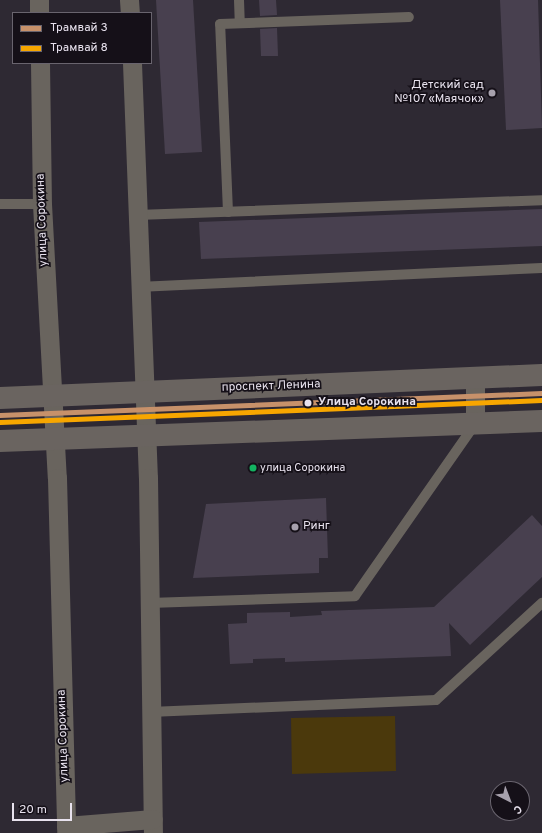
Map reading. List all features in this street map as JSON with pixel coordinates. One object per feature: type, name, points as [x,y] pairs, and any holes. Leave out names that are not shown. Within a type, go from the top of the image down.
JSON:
[{"type":"main road","name":"проспект Ленина","points":[[0,398],[542,375]]},
{"type":"main road","points":[[0,441],[146,437],[542,421]]},
{"type":"street","points":[[39,0],[40,12]]},
{"type":"street","points":[[130,0],[130,12]]},
{"type":"street","name":"улица Сорокина","points":[[40,64],[42,204],[54,440],[66,829]]},
{"type":"street","points":[[66,829],[153,826],[146,437],[138,287],[132,64]]},
{"type":"street","points":[[475,378],[475,424]]},
{"type":"lane","points":[[239,0],[240,23]]},
{"type":"lane","points":[[228,212],[220,24],[409,17]]},
{"type":"lane","points":[[137,215],[542,200]]},
{"type":"lane","points":[[0,204],[42,204]]},
{"type":"lane","points":[[138,287],[542,268]]},
{"type":"lane","points":[[149,603],[355,596],[475,424]]},
{"type":"lane","points":[[150,712],[436,700],[542,603]]},
{"type":"shaded area","points":[[395,716],[396,771],[292,774],[291,718]]},
{"type":"building","points":[[156,0],[193,0],[202,152],[165,154]]},
{"type":"building","points":[[259,0],[276,0],[277,15],[260,16]]},
{"type":"building","points":[[500,0],[538,0],[542,128],[506,130]]},
{"type":"building","points":[[277,28],[278,56],[261,56],[260,29]]},
{"type":"building","points":[[542,209],[542,246],[201,259],[199,222]]},
{"type":"building","points":[[326,498],[328,558],[319,558],[319,573],[193,578],[206,504]]},
{"type":"building","points":[[532,515],[542,526],[542,577],[470,645],[449,623],[451,656],[285,662],[285,658],[253,659],[253,663],[230,664],[228,624],[247,623],[247,613],[290,612],[290,617],[322,615],[321,611],[434,607]]},
{"type":"tram line","name":"3","points":[[0,415],[542,393]]},
{"type":"tram line","name":"8","points":[[0,422],[542,400]]},
{"type":"place","name":"Детский сад №107 «Маячок»","points":[[492,93]]},
{"type":"place","name":"Улица Сорокина","points":[[308,403]]},
{"type":"place","name":"улица Сорокина","points":[[253,468]]},
{"type":"place","name":"Ринг","points":[[295,527]]}]
